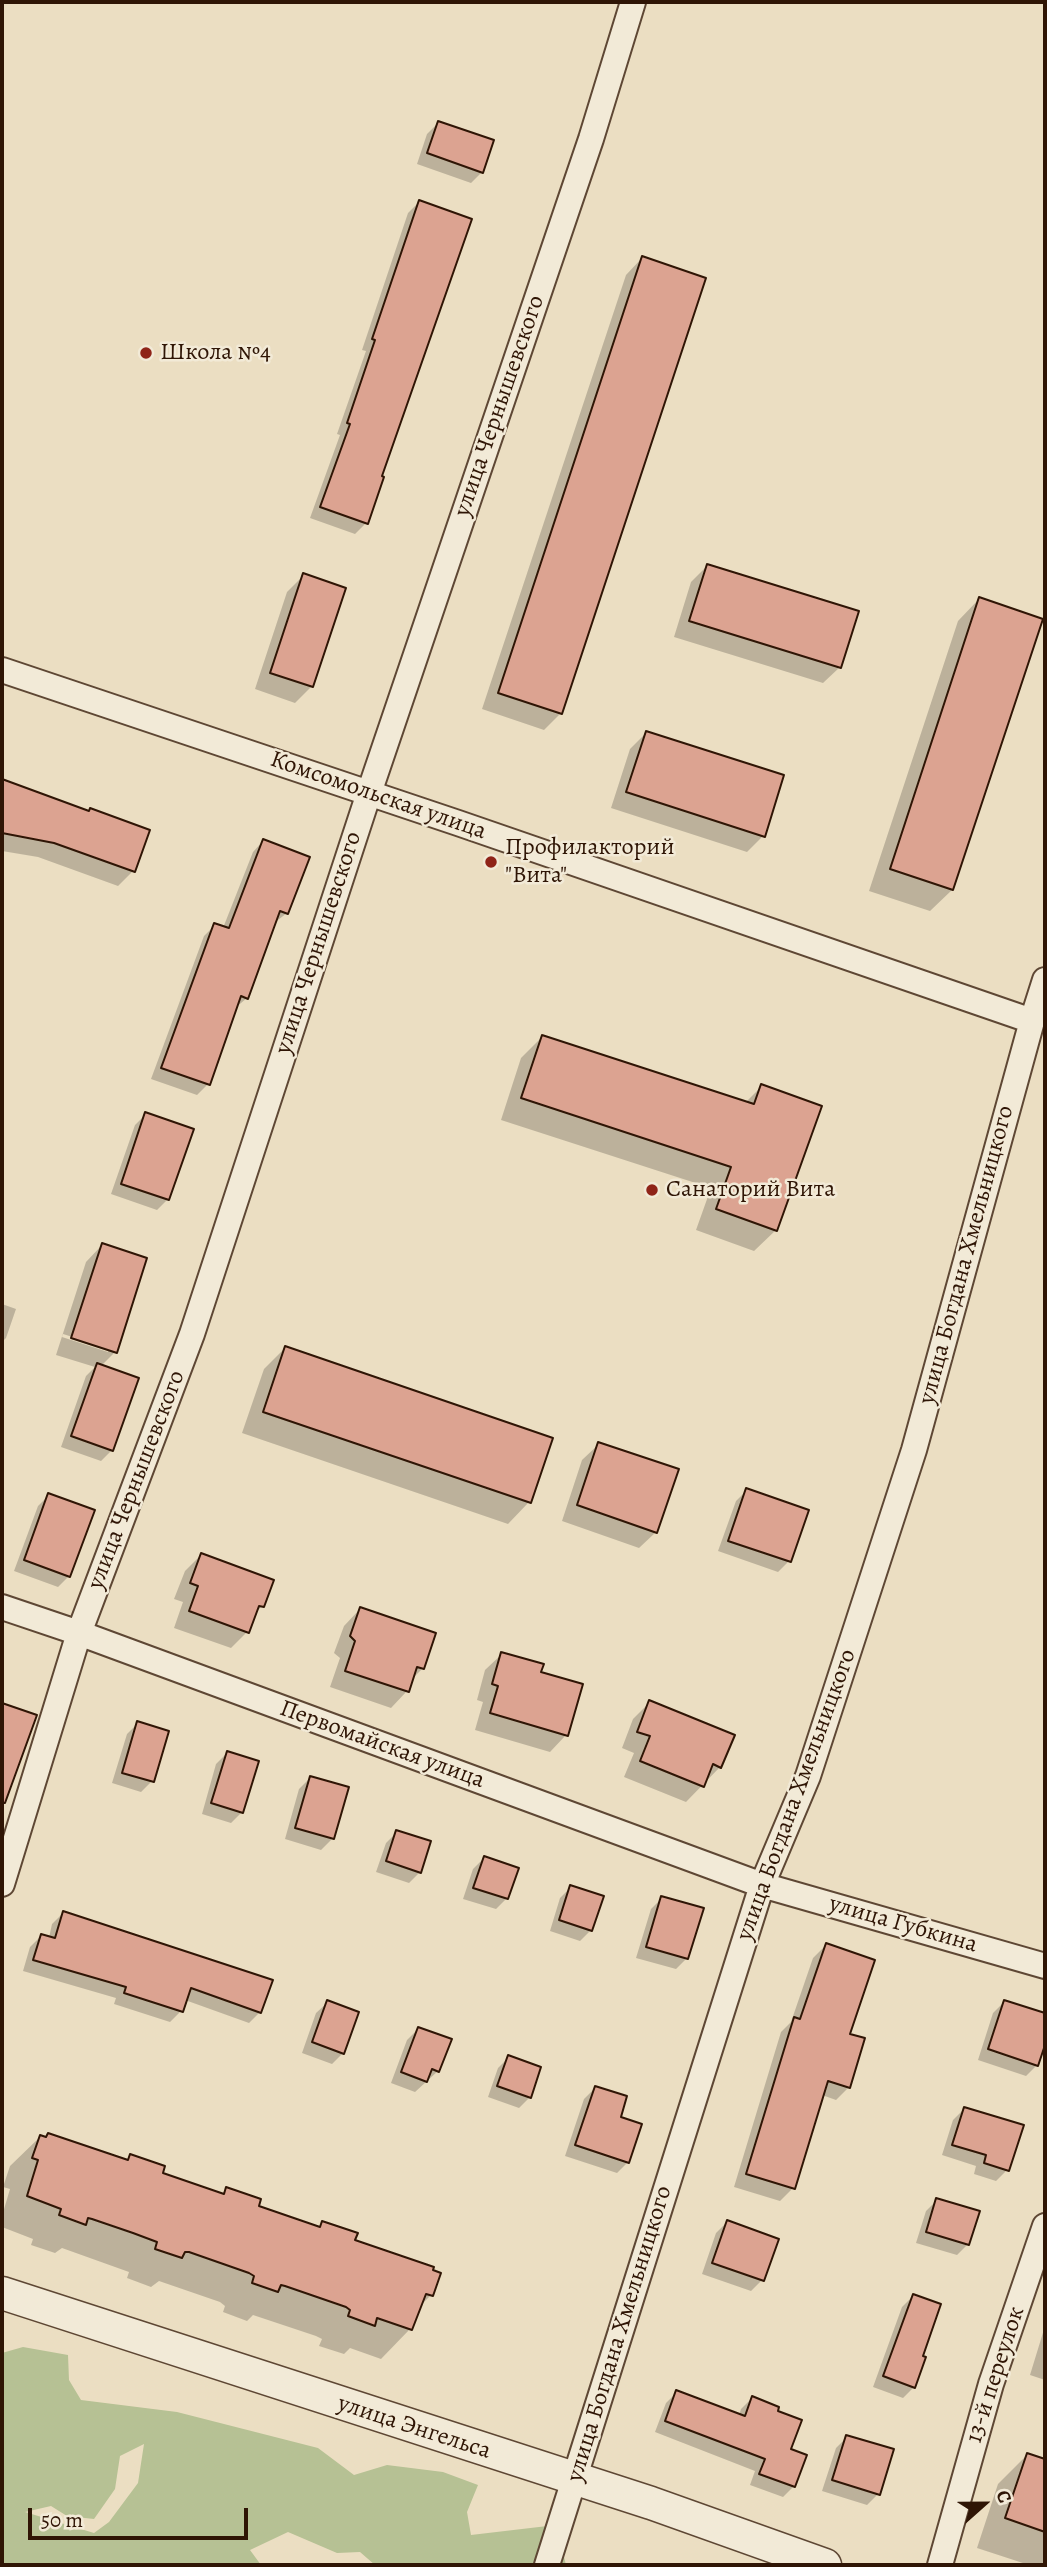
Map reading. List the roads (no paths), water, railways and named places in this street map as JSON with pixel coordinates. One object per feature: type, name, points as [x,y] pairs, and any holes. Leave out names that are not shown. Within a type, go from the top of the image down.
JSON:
[{"type":"street","name":"улица Чернышевского","points":[[2,1884],[79,1633],[192,1334],[369,793],[592,139],[633,2]]},
{"type":"street","name":"Комсомольская улица","points":[[2,670],[1032,1021]]},
{"type":"street","name":"улица Богдана Хмельницкого","points":[[547,2565],[762,1885],[808,1776],[914,1450],[1045,980]]},
{"type":"street","name":"Первомайская улица","points":[[2,1607],[762,1885]]},
{"type":"street","name":"улица Губкина","points":[[762,1885],[1045,1966]]},
{"type":"street","name":"13-й переулок","points":[[940,2565],[991,2384],[1045,2226]]},
{"type":"street","name":"улица Энгельса","points":[[2,2293],[575,2481],[651,2503],[825,2565]]},
{"type":"place","name":"Школа №4","points":[[146,353]]},
{"type":"place","name":"Профилакторий \"Вита\"","points":[[491,862]]},
{"type":"place","name":"Санаторий Вита","points":[[652,1190]]}]
